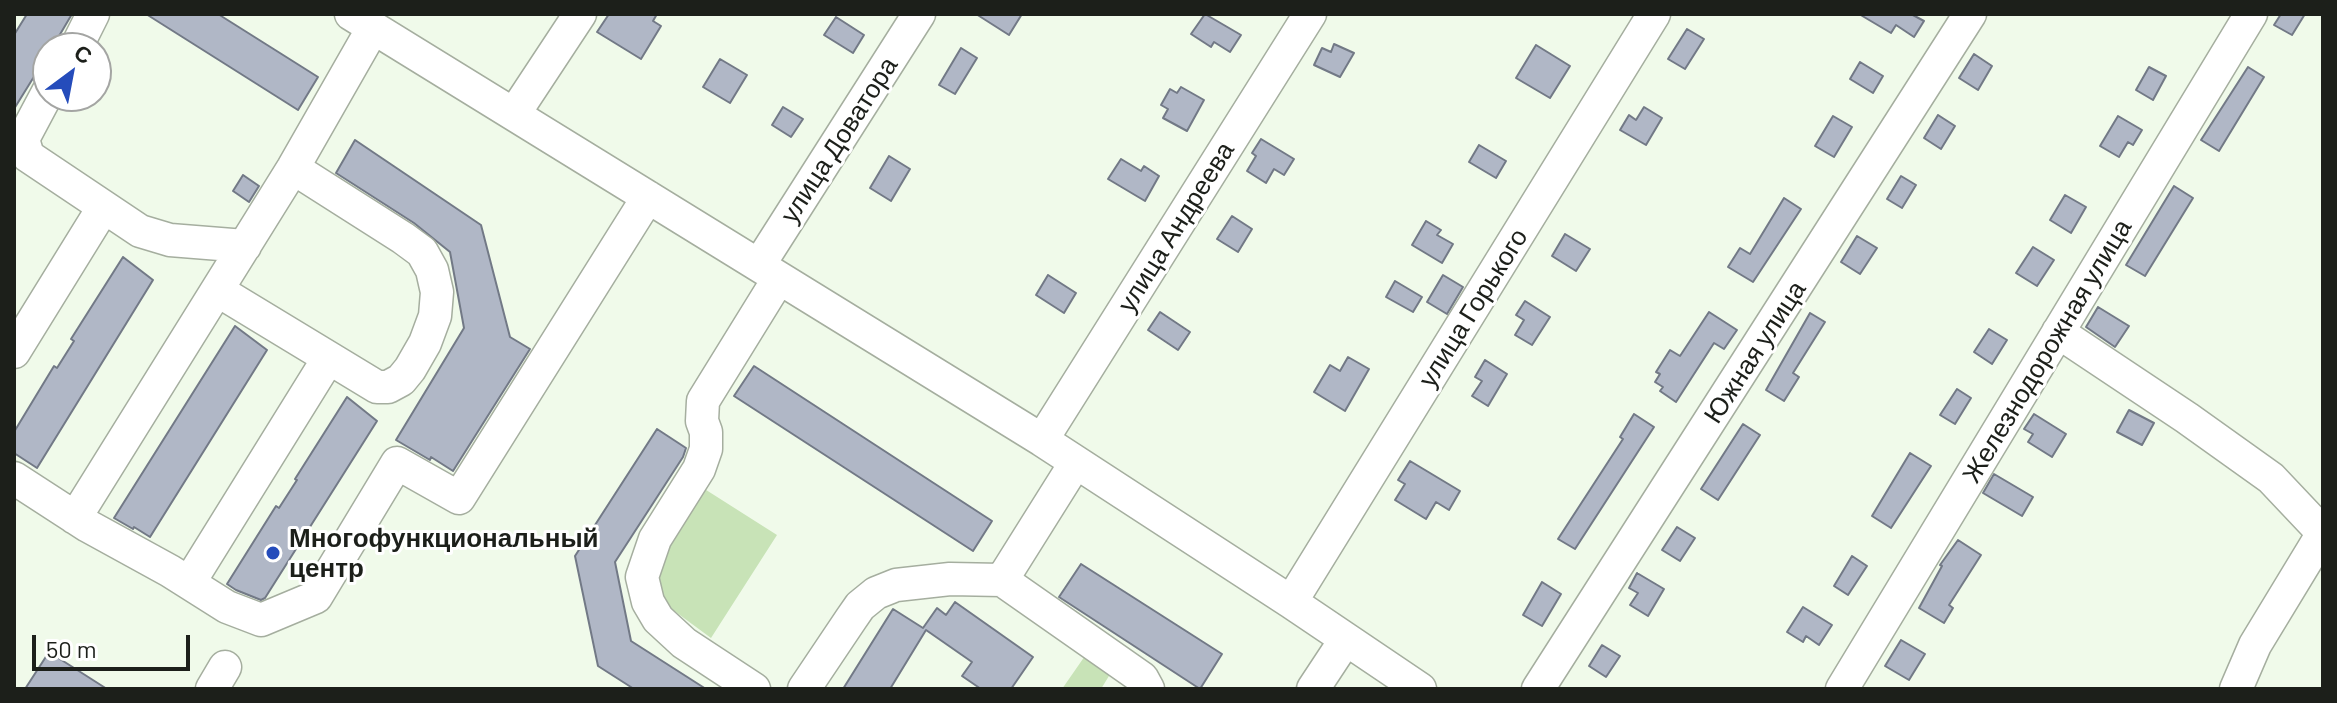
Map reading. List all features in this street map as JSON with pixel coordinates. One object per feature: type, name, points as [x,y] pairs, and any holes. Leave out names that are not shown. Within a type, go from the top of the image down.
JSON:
[{"type":"street","points":[[84,32],[93,14]]},
{"type":"street","points":[[514,114],[580,14]]},
{"type":"street","name":"улица Доватора","points":[[754,689],[684,643],[658,619],[648,602],[642,577],[655,539],[699,469],[706,449],[703,401],[769,272],[919,14]]},
{"type":"street","name":"улица Андреева","points":[[1042,440],[1310,14]]},
{"type":"street","name":"улица Горького","points":[[1291,602],[1654,14]]},
{"type":"street","name":"Южная улица","points":[[1538,689],[1970,14]]},
{"type":"street","name":"Железнодорожная улица","points":[[1842,689],[2251,14]]},
{"type":"street","points":[[75,518],[293,168],[362,21],[1042,440],[1420,689]]},
{"type":"street","points":[[37,112],[23,139],[28,156],[103,208],[140,231],[170,240],[245,246]]},
{"type":"street","points":[[217,290],[377,387],[388,387],[401,380],[425,343],[435,316],[437,292],[432,270],[422,252],[293,168]]},
{"type":"street","points":[[14,478],[75,518],[227,607],[261,620],[316,597],[397,463],[459,498],[648,197]]},
{"type":"street","points":[[14,352],[103,208]]},
{"type":"street","points":[[2058,332],[2271,478],[2323,533],[2255,645],[2236,689]]},
{"type":"street","points":[[189,583],[328,359]]},
{"type":"street","points":[[1002,580],[1076,462]]},
{"type":"street","points":[[804,689],[860,606],[876,593],[896,585],[950,579],[1002,580],[1121,662],[1142,678],[1148,689]]},
{"type":"street","points":[[1313,689],[1346,639]]},
{"type":"green space","points":[[703,488],[777,535],[711,638],[654,596],[658,547]]},
{"type":"green space","points":[[1087,653],[1112,671],[1101,689],[1062,689]]},
{"type":"building","points":[[27,14],[72,14],[61,32],[32,32],[32,80],[14,109],[14,35]]},
{"type":"building","points":[[146,14],[218,14],[318,77],[298,110]]},
{"type":"building","points":[[609,14],[657,14],[653,21],[661,26],[641,59],[597,32]]},
{"type":"building","points":[[976,14],[1022,14],[1009,35]]},
{"type":"building","points":[[1205,14],[1241,35],[1230,52],[1214,42],[1211,47],[1191,34]]},
{"type":"building","points":[[1859,14],[1911,14],[1924,21],[1914,37],[1896,25],[1891,33]]},
{"type":"building","points":[[2281,14],[2305,14],[2292,35],[2274,25]]},
{"type":"building","points":[[836,17],[864,35],[853,53],[824,35]]},
{"type":"building","points":[[1687,29],[1704,39],[1685,69],[1668,59]]},
{"type":"building","points":[[1334,44],[1354,53],[1340,77],[1314,65],[1322,48],[1331,52]]},
{"type":"building","points":[[1536,45],[1570,66],[1550,98],[1516,78]]},
{"type":"building","points":[[961,48],[977,58],[955,94],[939,85]]},
{"type":"building","points":[[1974,54],[1992,66],[1978,90],[1959,78]]},
{"type":"building","points":[[720,59],[747,75],[730,103],[703,87]]},
{"type":"building","points":[[1860,62],[1883,76],[1873,93],[1850,79]]},
{"type":"building","points":[[2149,67],[2166,76],[2153,100],[2136,90]]},
{"type":"building","points":[[2248,67],[2264,77],[2219,151],[2201,140]]},
{"type":"building","points":[[1181,87],[1204,100],[1187,131],[1163,118],[1168,109],[1161,105],[1170,89],[1177,93]]},
{"type":"building","points":[[783,107],[803,119],[791,137],[772,125]]},
{"type":"building","points":[[1644,107],[1662,118],[1646,145],[1620,130],[1629,115],[1636,120]]},
{"type":"building","points":[[1938,115],[1955,126],[1941,149],[1924,138]]},
{"type":"building","points":[[1833,116],[1852,127],[1834,157],[1815,146]]},
{"type":"building","points":[[2118,116],[2142,130],[2133,145],[2128,142],[2119,157],[2100,146]]},
{"type":"building","points":[[1261,139],[1294,159],[1284,175],[1274,169],[1266,183],[1247,171],[1256,156],[1252,153]]},
{"type":"building","points":[[355,140],[481,225],[510,337],[530,349],[453,471],[396,440],[464,328],[450,252],[414,223],[336,173]]},
{"type":"building","points":[[1479,145],[1506,161],[1496,178],[1469,162]]},
{"type":"building","points":[[889,156],[910,169],[891,201],[870,188]]},
{"type":"building","points":[[1121,159],[1141,171],[1144,166],[1159,176],[1145,201],[1108,179]]},
{"type":"building","points":[[243,175],[259,186],[249,202],[233,191]]},
{"type":"building","points":[[1901,176],[1916,185],[1902,208],[1887,199]]},
{"type":"building","points":[[2174,186],[2193,198],[2145,276],[2126,265]]},
{"type":"building","points":[[2065,195],[2086,207],[2071,233],[2050,220]]},
{"type":"building","points":[[1784,198],[1801,209],[1753,282],[1728,267],[1740,248],[1750,254]]},
{"type":"building","points":[[1232,216],[1252,229],[1238,252],[1217,239]]},
{"type":"building","points":[[1426,221],[1441,230],[1437,235],[1453,244],[1442,263],[1412,245]]},
{"type":"building","points":[[1565,234],[1590,249],[1576,271],[1552,256]]},
{"type":"building","points":[[1857,236],[1877,248],[1860,274],[1841,262]]},
{"type":"building","points":[[2033,247],[2054,260],[2037,286],[2016,273]]},
{"type":"building","points":[[123,257],[153,280],[37,468],[14,453],[14,432],[54,366],[57,368],[74,341],[71,339]]},
{"type":"building","points":[[1048,275],[1076,293],[1064,313],[1036,295]]},
{"type":"building","points":[[1443,275],[1463,287],[1447,314],[1427,302]]},
{"type":"building","points":[[1395,281],[1422,297],[1413,312],[1386,297]]},
{"type":"building","points":[[1525,301],[1550,317],[1532,345],[1515,335],[1524,320],[1516,315]]},
{"type":"building","points":[[2098,307],[2129,326],[2115,347],[2086,327]]},
{"type":"building","points":[[1160,312],[1190,332],[1178,350],[1148,330]]},
{"type":"building","points":[[1709,312],[1737,330],[1724,349],[1714,343],[1676,402],[1660,391],[1663,387],[1655,382],[1660,374],[1656,372],[1670,350],[1680,356]]},
{"type":"building","points":[[1810,313],[1825,322],[1793,373],[1799,377],[1784,401],[1766,390]]},
{"type":"building","points":[[235,326],[267,350],[150,537],[114,518]]},
{"type":"building","points":[[1989,329],[2007,340],[1992,364],[1974,352]]},
{"type":"building","points":[[1348,357],[1369,369],[1345,411],[1314,392],[1330,365],[1340,371]]},
{"type":"building","points":[[1485,360],[1507,374],[1488,406],[1472,396],[1482,381],[1475,377]]},
{"type":"building","points":[[754,366],[992,521],[973,551],[734,396]]},
{"type":"building","points":[[1957,389],[1971,398],[1955,424],[1940,415]]},
{"type":"building","points":[[347,397],[377,421],[265,598],[261,600],[236,590],[227,584],[276,506],[279,508],[297,480]]},
{"type":"building","points":[[2129,410],[2154,423],[2142,445],[2117,432]]},
{"type":"building","points":[[1634,414],[1654,427],[1575,549],[1558,539],[1623,439],[1620,437]]},
{"type":"building","points":[[2034,414],[2066,434],[2052,457],[2028,442],[2033,434],[2024,429]]},
{"type":"building","points":[[1743,424],[1760,435],[1718,500],[1701,489]]},
{"type":"building","points":[[657,429],[686,448],[615,562],[631,641],[706,689],[634,689],[598,666],[575,556]]},
{"type":"building","points":[[1910,453],[1931,466],[1891,528],[1872,516]]},
{"type":"building","points":[[1410,461],[1460,491],[1449,510],[1436,502],[1426,519],[1395,500],[1405,484],[1398,480]]},
{"type":"building","points":[[1994,474],[2033,497],[2022,516],[1983,493]]},
{"type":"building","points":[[1677,527],[1695,538],[1680,561],[1662,550]]},
{"type":"building","points":[[1958,540],[1981,555],[1949,605],[1953,608],[1944,623],[1919,608],[1940,565]]},
{"type":"building","points":[[1852,556],[1867,566],[1848,595],[1834,586]]},
{"type":"building","points":[[1081,564],[1222,654],[1200,689],[1059,597]]},
{"type":"building","points":[[1637,573],[1664,589],[1648,616],[1630,605],[1638,593],[1629,588]]},
{"type":"building","points":[[1542,582],[1561,594],[1542,626],[1523,615]]},
{"type":"building","points":[[955,602],[1033,657],[1011,689],[981,689],[962,676],[972,662],[926,630],[890,689],[843,689],[893,609],[923,628],[937,608],[946,615]]},
{"type":"building","points":[[1803,607],[1832,625],[1819,645],[1806,636],[1803,642],[1787,632]]},
{"type":"building","points":[[1901,640],[1925,654],[1909,680],[1885,666]]},
{"type":"building","points":[[1602,645],[1620,656],[1606,677],[1589,666]]},
{"type":"building","points":[[49,652],[107,689],[25,689]]},
{"type":"place","name":"Многофункциональный центр","points":[[273,553]]}]
